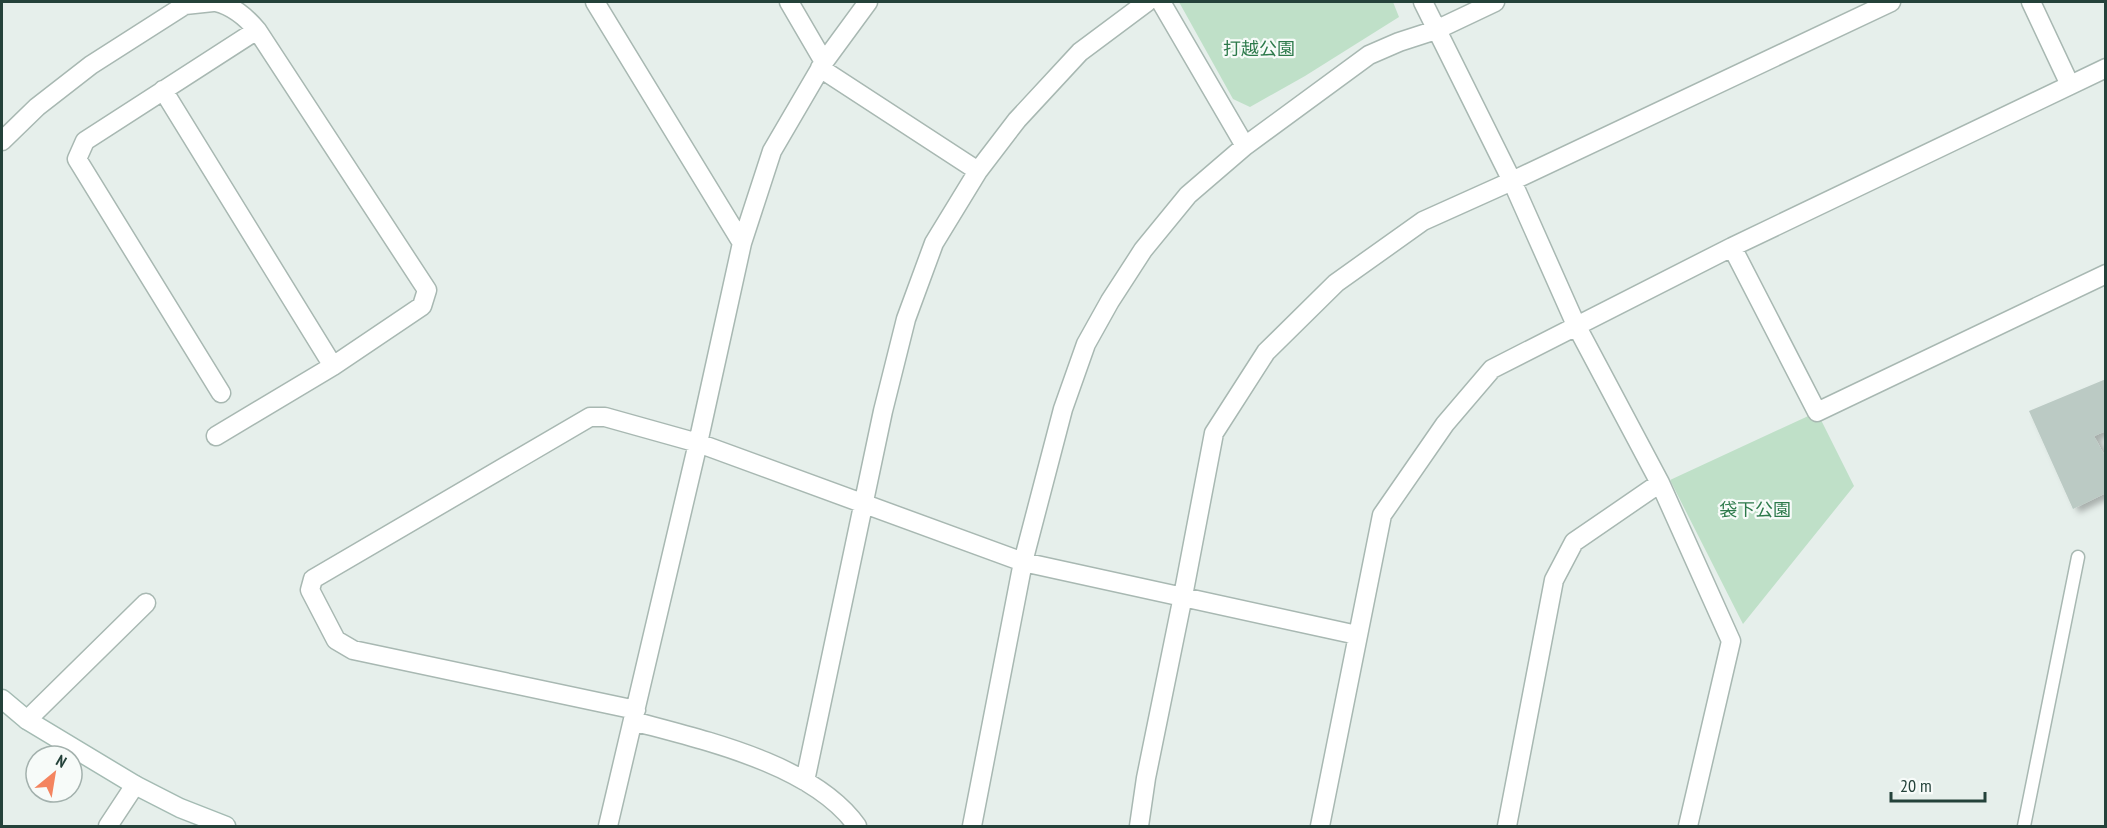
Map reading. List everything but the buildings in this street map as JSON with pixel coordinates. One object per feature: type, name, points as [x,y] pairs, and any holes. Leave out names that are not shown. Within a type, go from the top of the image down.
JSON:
[{"type":"street","points":[[2,141],[37,107],[91,65],[185,5],[214,2],[228,4],[257,30],[427,290],[422,306],[333,366],[216,436]]},
{"type":"street","points":[[595,2],[742,243]]},
{"type":"street","points":[[789,2],[822,65],[978,171]]},
{"type":"street","points":[[608,826],[698,443],[742,243],[772,151],[822,65],[868,2]]},
{"type":"street","points":[[805,781],[883,411],[906,319],[934,243],[978,171],[1017,120],[1080,52],[1147,2]]},
{"type":"street","points":[[1161,2],[1245,146]]},
{"type":"street","points":[[1423,2],[1512,181],[1576,325],[1660,483],[1731,640],[1688,826]]},
{"type":"street","points":[[972,826],[1023,562],[1063,409],[1086,344],[1110,301],[1143,250],[1188,195],[1245,146],[1369,55],[1436,30],[1495,2]]},
{"type":"street","points":[[1138,826],[1214,433],[1266,352],[1336,283],[1423,221],[1891,2]]},
{"type":"street","points":[[2031,2],[2070,85]]},
{"type":"street","points":[[221,393],[77,159],[85,141],[257,30]]},
{"type":"street","points":[[1320,826],[1356,635],[1382,515],[1445,424],[1492,369],[1732,247],[2106,68]]},
{"type":"street","points":[[163,90],[333,366]]},
{"type":"street","points":[[1732,247],[1817,412],[2106,274]]},
{"type":"street","points":[[857,826],[848,814],[805,781],[730,747],[635,716],[353,650],[336,640],[310,590],[313,579],[590,417],[605,417],[698,443],[1023,562],[1356,635]]},
{"type":"street","points":[[1507,826],[1554,580],[1574,542],[1660,483]]},
{"type":"street","points":[[27,720],[146,603]]},
{"type":"street","points":[[2,699],[27,720],[135,785],[180,808],[226,826]]},
{"type":"street","points":[[108,826],[135,785]]},
{"type":"lane","points":[[2024,826],[2078,557]]},
{"type":"green space","name":"打越公園","points":[[1179,2],[1393,2],[1399,17],[1305,76],[1250,107],[1233,99]]},
{"type":"green space","name":"袋下公園","points":[[1817,412],[1854,486],[1743,624],[1670,480]]}]
